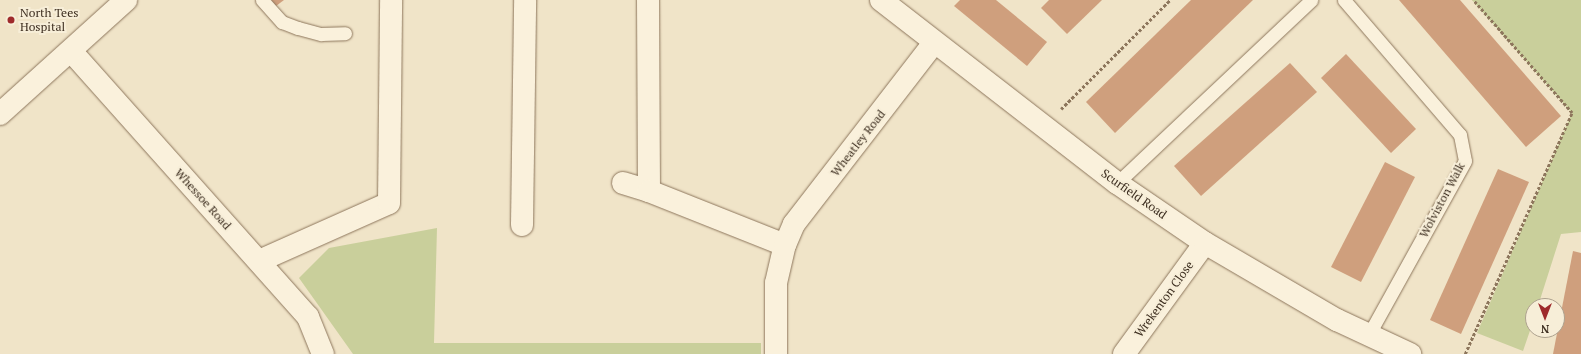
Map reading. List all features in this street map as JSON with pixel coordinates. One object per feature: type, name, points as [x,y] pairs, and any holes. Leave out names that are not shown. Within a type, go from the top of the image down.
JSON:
[{"type":"street","points":[[0,114],[126,0]]},
{"type":"street","points":[[259,261],[389,203],[391,0]]},
{"type":"street","points":[[522,225],[525,0]]},
{"type":"street","name":"Scurfield Road","points":[[881,0],[934,43],[1117,183],[1205,243],[1300,300],[1337,320],[1410,354]]},
{"type":"street","points":[[649,191],[654,12]]},
{"type":"street","name":"Wheatley Road","points":[[776,354],[776,284],[785,245],[794,224],[934,43]]},
{"type":"street","name":"Whessoe Road","points":[[71,51],[308,317],[323,354]]},
{"type":"street","points":[[623,183],[649,191],[785,245]]},
{"type":"street","name":"Wrekenton Close","points":[[1124,354],[1205,243]]},
{"type":"lane","points":[[262,0],[282,22],[321,34],[345,33]]},
{"type":"lane","points":[[1117,183],[1311,0]]},
{"type":"lane","name":"Wolviston Walk","points":[[1344,0],[1460,135],[1465,161],[1369,334]]},
{"type":"path","points":[[1043,127],[1170,0]]},
{"type":"path","points":[[1465,354],[1572,113],[1473,0]]},
{"type":"green space","points":[[1472,0],[1581,0],[1581,232],[1561,234],[1541,298],[1525,298],[1525,338],[1527,338],[1523,351],[1477,333],[1572,113]]},
{"type":"green space","points":[[437,228],[434,343],[761,343],[761,354],[353,354],[299,278],[329,248]]},
{"type":"building","points":[[271,0],[284,0],[276,6]]},
{"type":"building","points":[[960,0],[996,0],[1047,42],[1027,66],[954,6]]},
{"type":"building","points":[[1049,0],[1102,0],[1067,34],[1041,8]]},
{"type":"building","points":[[1191,0],[1253,0],[1115,133],[1086,102]]},
{"type":"building","points":[[1399,0],[1460,0],[1561,116],[1526,147]]},
{"type":"building","points":[[1346,54],[1416,129],[1391,153],[1321,78]]},
{"type":"building","points":[[1290,63],[1317,92],[1201,196],[1174,166]]},
{"type":"building","points":[[1385,162],[1415,177],[1361,282],[1331,267]]},
{"type":"building","points":[[1498,169],[1529,182],[1461,334],[1430,320]]},
{"type":"building","points":[[1573,251],[1581,253],[1581,354],[1553,354],[1556,338],[1565,338],[1564,298]]},
{"type":"place","name":"North Tees Hospital","points":[[11,20]]}]
